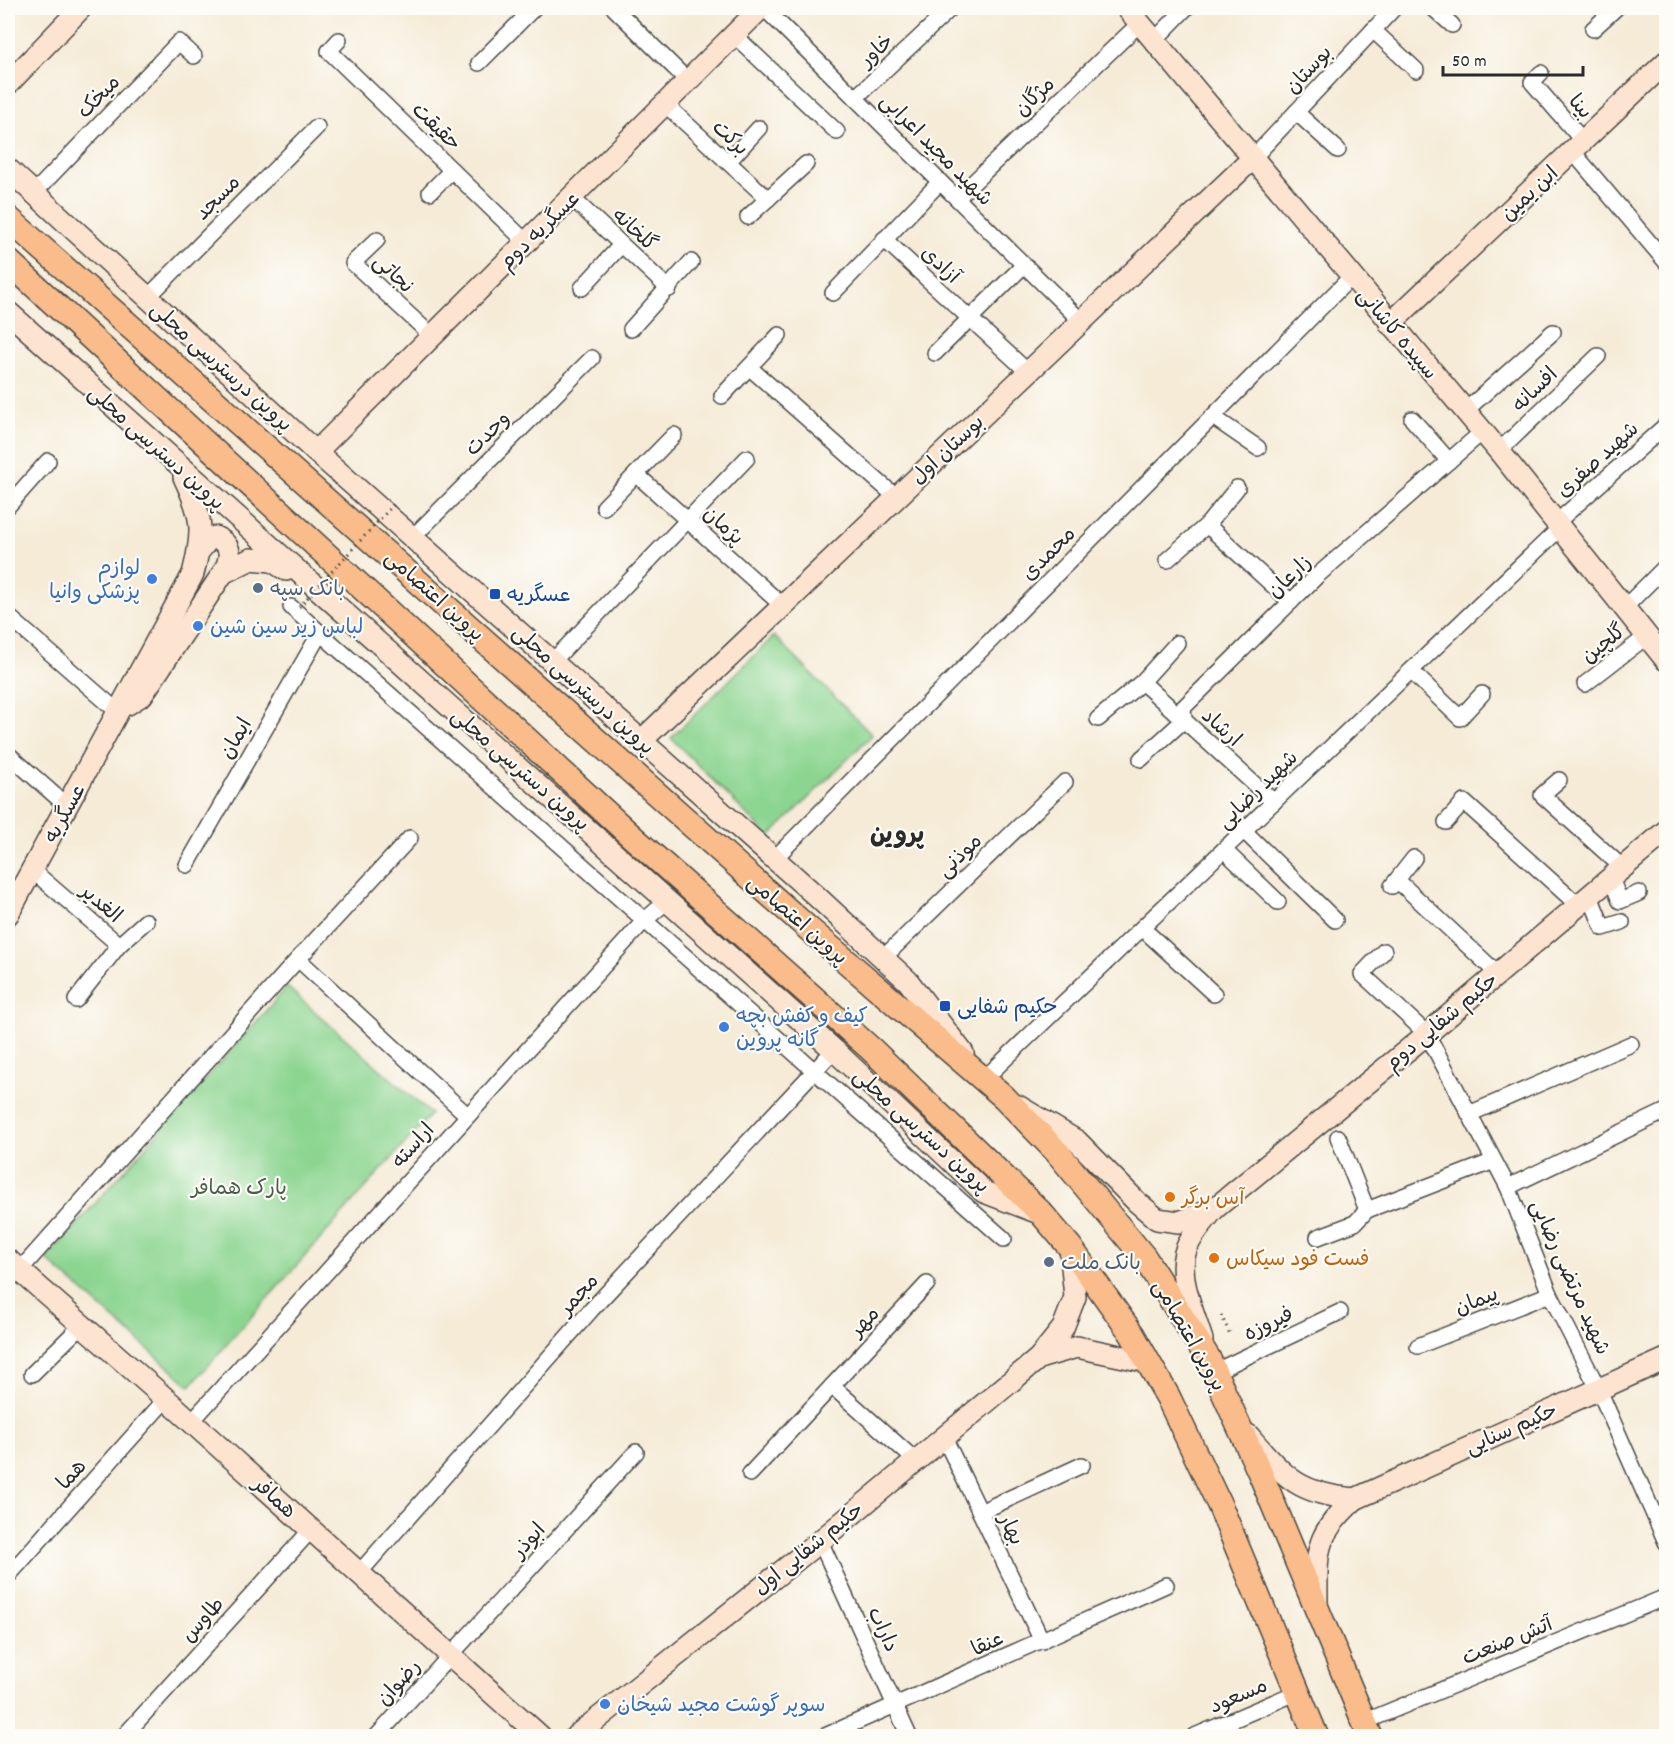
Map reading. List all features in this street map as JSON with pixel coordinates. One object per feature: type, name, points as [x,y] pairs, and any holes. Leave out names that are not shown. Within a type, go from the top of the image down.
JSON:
[{"type":"main road","points":[[8,209],[37,244]]},
{"type":"main road","points":[[8,218],[37,244]]},
{"type":"main road","name":"پروین اعتصامی","points":[[37,244],[801,923],[1004,1097],[1057,1152],[1144,1257],[1211,1365],[1238,1423],[1367,1729]]},
{"type":"main road","name":"پروین اعتصامی","points":[[13,267],[629,834],[871,1049],[1041,1213],[1070,1247],[1132,1334],[1168,1396],[1220,1506],[1316,1737]]},
{"type":"street","points":[[8,84],[81,8]]},
{"type":"street","points":[[479,63],[534,8]]},
{"type":"street","points":[[617,8],[688,81]]},
{"type":"street","name":"عسگریه دوم","points":[[316,452],[763,8]]},
{"type":"street","name":"شهید مجید اعرابی","points":[[763,8],[1080,320]]},
{"type":"street","name":"خاور","points":[[855,98],[951,8]]},
{"type":"street","points":[[1154,41],[1186,8]]},
{"type":"street","name":"بوستان","points":[[1252,159],[1394,8]]},
{"type":"street","points":[[1433,8],[1452,25]]},
{"type":"street","points":[[1593,29],[1616,8]]},
{"type":"street","name":"سپیده کاشانی","points":[[1134,15],[1481,433],[1499,451],[1558,526],[1626,606],[1666,660]]},
{"type":"street","name":"مژگان","points":[[957,198],[1134,15]]},
{"type":"street","points":[[1373,30],[1416,70]]},
{"type":"street","points":[[734,35],[837,132]]},
{"type":"street","name":"حقیقت","points":[[339,40],[329,51],[526,242]]},
{"type":"street","name":"میخک","points":[[34,193],[178,42],[194,56]]},
{"type":"street","name":"ابن یمین","points":[[1390,324],[1666,62]]},
{"type":"street","name":"بینا","points":[[1541,73],[1532,82],[1578,146]]},
{"type":"street","name":"برکت","points":[[666,105],[768,199]]},
{"type":"street","points":[[1296,112],[1338,150]]},
{"type":"street","name":"مسجد","points":[[147,298],[317,127]]},
{"type":"street","points":[[728,162],[759,128]]},
{"type":"street","points":[[1578,146],[1666,262]]},
{"type":"street","name":"بوستان اول","points":[[641,741],[1080,320],[1252,159]]},
{"type":"street","points":[[748,218],[806,164]]},
{"type":"street","name":"پروین درسترسی محلی","points":[[8,169],[316,452],[553,661],[908,981],[983,1080]]},
{"type":"street","points":[[430,192],[452,170]]},
{"type":"street","points":[[834,293],[940,182]]},
{"type":"street","name":"گلخانه","points":[[572,198],[669,289]]},
{"type":"street","name":"آزادی","points":[[884,239],[1028,372]]},
{"type":"street","name":"نجاتی","points":[[377,240],[353,263],[432,336]]},
{"type":"street","points":[[582,288],[621,245]]},
{"type":"street","points":[[631,329],[691,262]]},
{"type":"street","points":[[935,352],[1024,265]]},
{"type":"street","name":"محمدی","points":[[774,859],[1351,277]]},
{"type":"street","name":"پروین دسترسی محلی","points":[[8,312],[180,468],[668,900],[834,1050],[984,1192],[1041,1213]]},
{"type":"street","points":[[1464,412],[1553,332]]},
{"type":"street","points":[[722,396],[778,335]]},
{"type":"street","name":"افسانه","points":[[1499,451],[1598,356]]},
{"type":"street","name":"وحدت","points":[[413,537],[591,358]]},
{"type":"street","points":[[750,368],[896,497]]},
{"type":"street","points":[[1213,417],[1258,448]]},
{"type":"street","points":[[1412,419],[1449,461]]},
{"type":"street","name":"شهید صفری","points":[[1558,526],[1666,425]]},
{"type":"street","name":"زارعان","points":[[1141,759],[1184,720],[1183,708],[1291,602],[1481,433]]},
{"type":"street","points":[[604,507],[674,435]]},
{"type":"street","points":[[553,661],[747,458]]},
{"type":"street","points":[[8,506],[48,461]]},
{"type":"street","name":"عسگریه","points":[[8,914],[193,574],[200,550],[202,523],[180,468]]},
{"type":"street","name":"پژمان","points":[[636,474],[783,606]]},
{"type":"street","points":[[1167,560],[1207,525],[1237,488]]},
{"type":"street","points":[[1207,525],[1291,602]]},
{"type":"street","name":"شهید رضایی","points":[[983,1080],[1411,671],[1558,526]]},
{"type":"street","points":[[8,616],[117,711],[142,695],[230,561],[230,549],[224,541],[215,537],[207,541],[200,550]]},
{"type":"street","points":[[223,573],[251,559],[272,561],[315,588]]},
{"type":"street","points":[[1626,606],[1666,566]]},
{"type":"street","points":[[295,607],[320,633],[1004,1239]]},
{"type":"street","name":"ایمان","points":[[187,865],[320,633]]},
{"type":"street","name":"گلچین","points":[[1585,684],[1647,636]]},
{"type":"street","points":[[1098,718],[1142,682],[1177,643]]},
{"type":"street","points":[[1411,671],[1460,718],[1482,694]]},
{"type":"street","name":"ارشاد","points":[[1142,682],[1274,802]]},
{"type":"street","points":[[8,754],[68,807]]},
{"type":"street","points":[[1559,780],[1542,795],[1617,873],[1620,901],[1639,893]]},
{"type":"street","name":"موذنی","points":[[883,958],[1065,782]]},
{"type":"street","points":[[1446,822],[1464,802],[1585,901],[1603,928],[1622,922]]},
{"type":"street","points":[[1244,831],[1335,920]]},
{"type":"street","name":"حکیم شفایی دوم","points":[[1214,1209],[1427,1034],[1666,831]]},
{"type":"street","points":[[14,1265],[410,838]]},
{"type":"street","points":[[1224,850],[1278,902]]},
{"type":"street","points":[[1414,858],[1394,884],[1498,974]]},
{"type":"street","name":"الغدیر","points":[[32,870],[119,945],[76,1000]]},
{"type":"street","name":"اراسته","points":[[191,1422],[644,921],[668,900]]},
{"type":"street","points":[[119,945],[146,921]]},
{"type":"street","points":[[1142,928],[1214,994]]},
{"type":"street","name":"شهید مرتضی رضایی","points":[[1384,951],[1362,974],[1427,1034],[1500,1173],[1550,1294],[1598,1388],[1666,1542]]},
{"type":"street","points":[[298,959],[467,1115]]},
{"type":"street","points":[[1469,1114],[1631,1044]]},
{"type":"street","name":"مجمر","points":[[359,1573],[592,1310],[834,1050]]},
{"type":"street","points":[[1004,1097],[1077,1141],[1157,1219],[1179,1222],[1214,1209]]},
{"type":"street","points":[[1318,1237],[1355,1223],[1366,1210],[1500,1173],[1666,1111]]},
{"type":"street","points":[[1338,1137],[1366,1210]]},
{"type":"street","points":[[1211,1365],[1185,1284],[1184,1265],[1189,1243],[1214,1209]]},
{"type":"street","points":[[1039,1358],[1063,1328],[1075,1297],[1070,1247]]},
{"type":"street","name":"همافر","points":[[14,1265],[540,1737]]},
{"type":"street","name":"مهر","points":[[750,1474],[927,1284]]},
{"type":"street","name":"پیمان","points":[[1418,1346],[1550,1294]]},
{"type":"street","name":"فیروزه","points":[[1211,1365],[1340,1312]]},
{"type":"street","points":[[32,1374],[81,1326]]},
{"type":"street","points":[[1039,1358],[1077,1347],[1148,1362]]},
{"type":"street","name":"حکیم شفایی اول","points":[[576,1737],[820,1541],[1039,1358]]},
{"type":"street","name":"حکیم سنایی","points":[[1355,1498],[1666,1359]]},
{"type":"street","points":[[832,1386],[915,1460]]},
{"type":"street","name":"هما","points":[[8,1576],[166,1399]]},
{"type":"street","points":[[1238,1423],[1271,1462],[1298,1485],[1324,1496],[1355,1498]]},
{"type":"street","name":"بهار","points":[[943,1436],[1042,1641]]},
{"type":"street","name":"ابوذر","points":[[450,1656],[636,1452]]},
{"type":"street","points":[[980,1512],[1082,1465]]},
{"type":"street","points":[[1317,1609],[1317,1563],[1321,1539],[1332,1520],[1355,1498]]},
{"type":"street","name":"طاوس","points":[[124,1737],[311,1530]]},
{"type":"street","name":"داراب","points":[[820,1541],[909,1737]]},
{"type":"street","name":"عنقا","points":[[825,1737],[897,1707],[1166,1585]]},
{"type":"street","name":"آتش صنعت","points":[[1367,1729],[1666,1597]]},
{"type":"street","name":"رضوان","points":[[377,1737],[450,1656]]},
{"type":"street","name":"مسعود","points":[[1196,1737],[1298,1692]]},
{"type":"path","points":[[295,607],[396,502]]},
{"type":"path","points":[[1221,1315],[1230,1334]]},
{"type":"green space","points":[[774,636],[872,735],[769,837],[671,738]]},
{"type":"green space","name":"پارک همافر","points":[[287,987],[431,1114],[190,1386],[46,1259]]},
{"type":"place","name":"لوازم پزشکی وانیا","points":[[152,579]]},
{"type":"place","name":"بانک سپه","points":[[258,588]]},
{"type":"place","name":"عسگریه","points":[[495,594]]},
{"type":"place","name":"لباس زیر سین شین","points":[[198,626]]},
{"type":"place","name":"حکیم شفایی","points":[[945,1006]]},
{"type":"place","name":"کیف و کفش بچه گانه پروین","points":[[724,1027]]},
{"type":"place","name":"آس برگر","points":[[1170,1197]]},
{"type":"place","name":"فست فود سیکاس","points":[[1214,1258]]},
{"type":"place","name":"بانک ملت","points":[[1049,1262]]},
{"type":"place","name":"سوپر گوشت مجید شیخان","points":[[605,1704]]},
{"type":"district","name":"پروین","points":[[897,834]]}]
